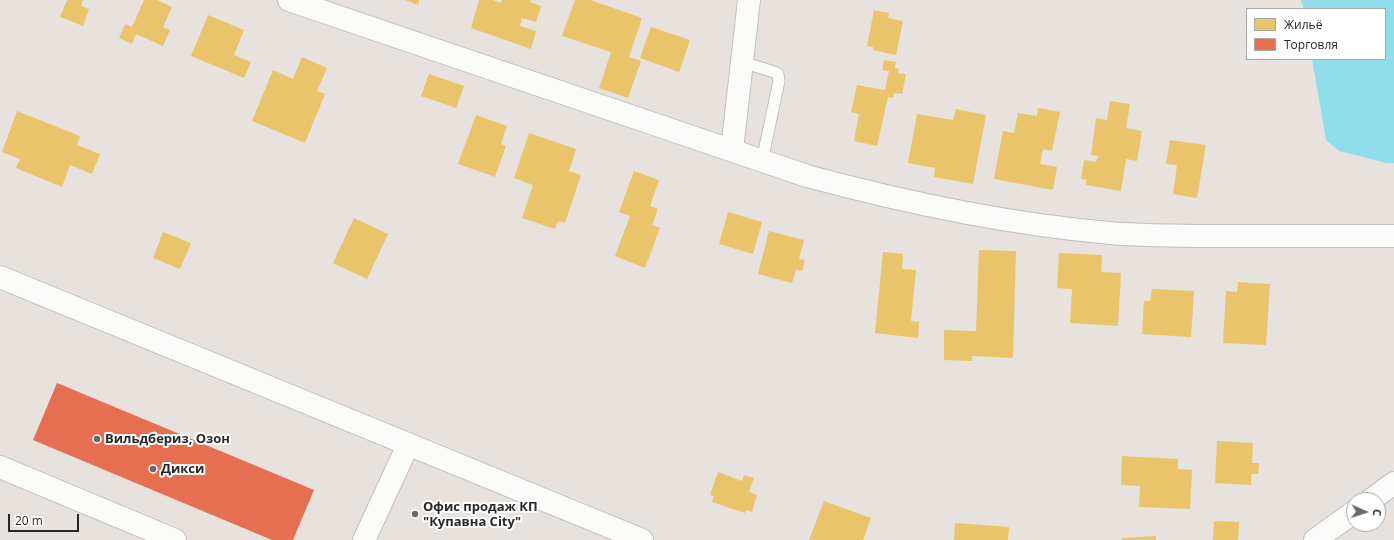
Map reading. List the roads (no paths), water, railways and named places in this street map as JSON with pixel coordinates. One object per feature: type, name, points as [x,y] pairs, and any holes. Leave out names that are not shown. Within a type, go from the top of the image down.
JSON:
[{"type":"street","points":[[289,0],[807,176],[858,190],[978,216],[1023,224],[1112,233],[1159,235],[1394,236]]},
{"type":"street","points":[[732,150],[749,0]]},
{"type":"street","points":[[0,277],[642,540]]},
{"type":"street","points":[[364,540],[408,445]]},
{"type":"street","points":[[0,467],[168,539]]},
{"type":"street","points":[[1382,492],[1394,483]]},
{"type":"street","points":[[1315,540],[1346,518]]},
{"type":"lane","points":[[742,62],[778,74],[779,80],[762,161]]},
{"type":"water","points":[[1301,0],[1394,0],[1394,163],[1386,163],[1339,151],[1326,140],[1312,60],[1386,60],[1386,8],[1304,8]]},
{"type":"place","name":"Вильдбериз, Озон","points":[[97,439]]},
{"type":"place","name":"Дикси","points":[[153,469]]},
{"type":"place","name":"Офис продаж КП \"Купавна City\"","points":[[415,514]]}]
